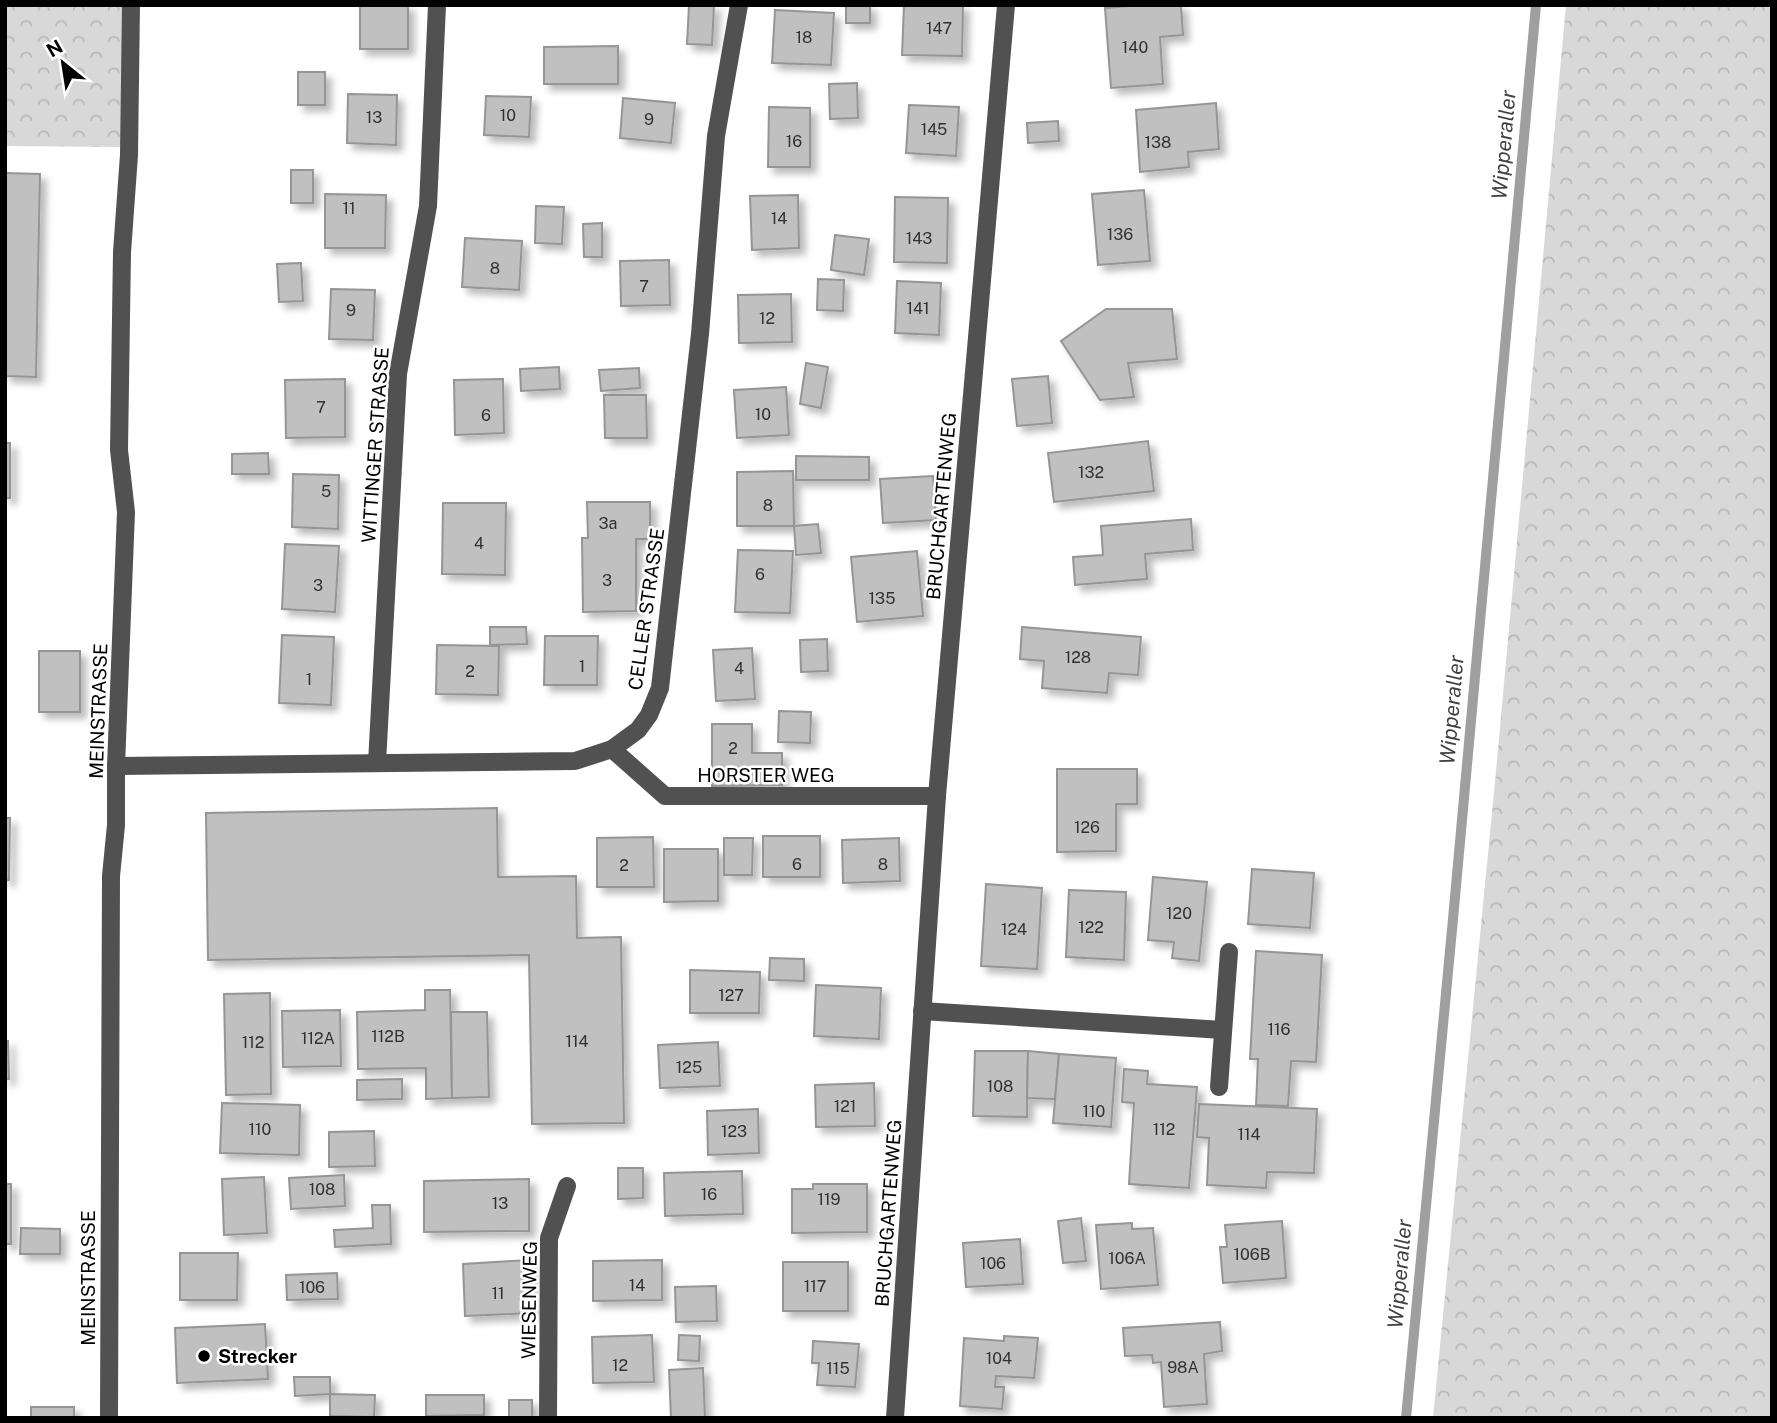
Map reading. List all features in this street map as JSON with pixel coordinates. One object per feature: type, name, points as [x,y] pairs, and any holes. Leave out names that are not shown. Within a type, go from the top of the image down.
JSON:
[{"type":"street","name":"MEINSTRASSE","points":[[109,1418],[111,876],[116,825],[126,512],[119,450],[122,252],[129,156],[131,5]]},
{"type":"street","name":"WITTINGER STRASSE","points":[[377,763],[398,374],[428,206],[437,5]]},
{"type":"street","name":"CELLER STRASSE","points":[[116,766],[575,761],[612,749],[638,730],[649,715],[660,688],[700,334],[716,136],[739,5]]},
{"type":"street","name":"BRUCHGARTENWEG","points":[[895,1418],[937,796],[1006,5]]},
{"type":"street","name":"HORSTER WEG","points":[[612,749],[665,796],[937,796]]},
{"type":"street","points":[[1219,1087],[1228,952]]},
{"type":"street","points":[[922,1011],[1223,1030]]},
{"type":"street","name":"WIESENWEG","points":[[548,1418],[549,1238],[567,1185]]},
{"type":"green space","points":[[5,5],[122,5],[122,147],[5,146]]},
{"type":"green space","points":[[1566,5],[1772,5],[1772,1418],[1433,1418],[1495,782]]},
{"type":"building","points":[[360,5],[408,5],[408,49],[360,49]]},
{"type":"building","points":[[689,5],[714,5],[712,45],[687,44]]},
{"type":"building","points":[[846,5],[870,5],[870,23],[846,23]]},
{"type":"building","points":[[904,5],[963,5],[962,56],[902,55]]},
{"type":"building","points":[[1181,5],[1183,35],[1160,37],[1163,84],[1111,88],[1105,8]]},
{"type":"building","points":[[775,10],[834,13],[831,65],[772,63]]},
{"type":"building","points":[[618,46],[618,84],[544,84],[544,47]]},
{"type":"building","points":[[298,72],[325,72],[325,105],[298,105]]},
{"type":"building","points":[[857,83],[858,118],[830,119],[829,84]]},
{"type":"building","points":[[348,94],[397,95],[396,145],[347,143]]},
{"type":"building","points":[[486,96],[531,97],[529,137],[484,135]]},
{"type":"building","points":[[623,98],[675,103],[671,143],[620,138]]},
{"type":"building","points":[[1216,103],[1219,149],[1188,152],[1189,167],[1140,172],[1136,110]]},
{"type":"building","points":[[909,105],[959,107],[956,156],[906,153]]},
{"type":"building","points":[[769,107],[810,108],[810,167],[768,167]]},
{"type":"building","points":[[1058,121],[1059,141],[1028,143],[1027,123]]},
{"type":"building","points":[[291,170],[313,170],[313,203],[291,203]]},
{"type":"building","points":[[5,173],[40,174],[36,377],[5,376]]},
{"type":"building","points":[[1144,190],[1150,261],[1098,265],[1092,194]]},
{"type":"building","points":[[325,194],[386,195],[385,248],[325,248]]},
{"type":"building","points":[[798,195],[799,248],[752,250],[750,196]]},
{"type":"building","points":[[895,197],[948,198],[947,263],[894,262]]},
{"type":"building","points":[[536,206],[564,207],[562,244],[535,243]]},
{"type":"building","points":[[602,223],[602,257],[584,257],[583,224]]},
{"type":"building","points":[[835,235],[869,239],[864,275],[831,270]]},
{"type":"building","points":[[465,238],[522,241],[519,290],[462,287]]},
{"type":"building","points":[[669,260],[670,305],[621,306],[620,261]]},
{"type":"building","points":[[301,263],[303,301],[279,302],[277,264]]},
{"type":"building","points":[[818,279],[844,280],[843,311],[817,310]]},
{"type":"building","points":[[897,281],[941,283],[939,335],[895,333]]},
{"type":"building","points":[[331,289],[375,290],[373,340],[329,339]]},
{"type":"building","points":[[791,294],[792,342],[739,343],[738,295]]},
{"type":"building","points":[[1106,309],[1172,309],[1177,359],[1128,363],[1134,397],[1100,400],[1061,341]]},
{"type":"building","points":[[806,363],[828,367],[821,408],[800,404]]},
{"type":"building","points":[[559,367],[560,389],[521,391],[520,369]]},
{"type":"building","points":[[639,368],[640,388],[601,391],[599,370]]},
{"type":"building","points":[[1048,376],[1052,423],[1017,426],[1012,379]]},
{"type":"building","points":[[345,379],[345,437],[286,438],[285,380]]},
{"type":"building","points":[[503,379],[504,433],[455,435],[454,380]]},
{"type":"building","points":[[786,387],[789,435],[737,438],[734,390]]},
{"type":"building","points":[[604,395],[646,395],[647,438],[605,438]]},
{"type":"building","points":[[1148,441],[1154,491],[1054,502],[1048,453]]},
{"type":"building","points":[[5,443],[10,443],[10,498],[5,498]]},
{"type":"building","points":[[268,453],[269,474],[232,474],[232,454]]},
{"type":"building","points":[[796,456],[869,457],[869,480],[796,480]]},
{"type":"building","points":[[793,471],[794,526],[737,526],[737,472]]},
{"type":"building","points":[[293,474],[339,475],[338,529],[292,527]]},
{"type":"building","points":[[933,476],[936,520],[883,523],[880,479]]},
{"type":"building","points":[[587,502],[650,502],[650,539],[636,539],[636,611],[583,612],[582,538],[588,538]]},
{"type":"building","points":[[443,503],[506,503],[505,575],[442,574]]},
{"type":"building","points":[[1191,519],[1193,550],[1145,554],[1147,579],[1075,585],[1073,557],[1103,555],[1101,526]]},
{"type":"building","points":[[818,524],[821,553],[796,555],[794,526]]},
{"type":"building","points":[[285,544],[339,546],[335,612],[282,609]]},
{"type":"building","points":[[738,550],[793,551],[790,613],[735,612]]},
{"type":"building","points":[[917,551],[923,616],[857,622],[851,557]]},
{"type":"building","points":[[490,627],[526,627],[527,644],[490,645]]},
{"type":"building","points":[[1022,627],[1141,637],[1138,675],[1109,673],[1107,693],[1042,688],[1044,661],[1020,659]]},
{"type":"building","points":[[282,635],[334,637],[331,705],[279,703]]},
{"type":"building","points":[[545,636],[598,636],[597,685],[544,685]]},
{"type":"building","points":[[827,639],[828,671],[801,672],[800,640]]},
{"type":"building","points":[[437,645],[499,646],[498,695],[436,694]]},
{"type":"building","points":[[752,648],[755,699],[716,701],[713,650]]},
{"type":"building","points":[[39,651],[80,651],[80,712],[39,712]]},
{"type":"building","points":[[779,711],[811,712],[810,743],[778,742]]},
{"type":"building","points":[[712,724],[752,724],[752,753],[782,753],[782,785],[712,786]]},
{"type":"building","points":[[1057,769],[1137,769],[1137,804],[1116,804],[1116,851],[1057,852]]},
{"type":"building","points":[[497,808],[498,877],[576,876],[577,938],[621,937],[624,1123],[532,1124],[529,955],[208,960],[206,813]]},
{"type":"building","points":[[5,818],[10,818],[9,880],[5,880]]},
{"type":"building","points":[[763,836],[820,836],[820,877],[763,877]]},
{"type":"building","points":[[653,837],[654,887],[597,887],[597,838]]},
{"type":"building","points":[[724,838],[753,838],[752,875],[724,875]]},
{"type":"building","points":[[899,838],[900,881],[843,883],[842,840]]},
{"type":"building","points":[[664,849],[718,849],[718,901],[664,902]]},
{"type":"building","points":[[1252,869],[1314,873],[1310,928],[1248,924]]},
{"type":"building","points":[[1153,877],[1207,882],[1199,961],[1172,958],[1174,942],[1148,940]]},
{"type":"building","points":[[986,884],[1042,888],[1037,969],[981,966]]},
{"type":"building","points":[[1069,890],[1126,892],[1124,960],[1066,957]]},
{"type":"building","points":[[1256,951],[1322,955],[1316,1062],[1291,1061],[1288,1106],[1256,1105],[1258,1059],[1250,1059]]},
{"type":"building","points":[[770,958],[804,959],[804,981],[769,980]]},
{"type":"building","points":[[690,970],[760,972],[759,1013],[690,1013]]},
{"type":"building","points":[[816,985],[881,988],[879,1039],[814,1036]]},
{"type":"building","points":[[425,990],[450,990],[452,1098],[426,1099],[426,1068],[358,1069],[357,1012],[425,1010]]},
{"type":"building","points":[[270,993],[271,1094],[226,1095],[224,994]]},
{"type":"building","points":[[340,1010],[341,1066],[283,1067],[282,1011]]},
{"type":"building","points":[[451,1012],[487,1012],[489,1097],[452,1098]]},
{"type":"building","points":[[5,1041],[8,1041],[9,1079],[5,1079]]},
{"type":"building","points":[[718,1042],[720,1086],[660,1088],[658,1045]]},
{"type":"building","points":[[975,1051],[1028,1051],[1027,1117],[973,1116]]},
{"type":"building","points":[[1028,1051],[1059,1054],[1055,1099],[1027,1098]]},
{"type":"building","points":[[1059,1054],[1116,1058],[1111,1127],[1053,1123]]},
{"type":"building","points":[[1124,1069],[1148,1071],[1147,1084],[1197,1087],[1189,1188],[1129,1184],[1134,1103],[1122,1102]]},
{"type":"building","points":[[402,1079],[402,1099],[357,1100],[357,1080]]},
{"type":"building","points":[[874,1083],[875,1126],[816,1127],[815,1085]]},
{"type":"building","points":[[222,1103],[300,1105],[299,1155],[220,1153]]},
{"type":"building","points":[[1199,1104],[1317,1109],[1314,1173],[1267,1172],[1266,1188],[1207,1185],[1209,1138],[1197,1137]]},
{"type":"building","points":[[758,1109],[759,1153],[708,1155],[707,1111]]},
{"type":"building","points":[[374,1131],[375,1166],[329,1167],[329,1132]]},
{"type":"building","points":[[618,1168],[643,1168],[643,1198],[618,1199]]},
{"type":"building","points":[[742,1171],[743,1214],[665,1216],[664,1173]]},
{"type":"building","points":[[344,1175],[345,1206],[291,1209],[289,1178]]},
{"type":"building","points":[[264,1177],[267,1233],[224,1235],[222,1179]]},
{"type":"building","points":[[529,1179],[529,1231],[424,1232],[424,1181]]},
{"type":"building","points":[[5,1184],[11,1184],[11,1244],[5,1244]]},
{"type":"building","points":[[813,1184],[867,1184],[867,1232],[792,1233],[792,1189],[813,1189]]},
{"type":"building","points":[[372,1205],[390,1205],[391,1244],[335,1247],[334,1230],[373,1228]]},
{"type":"building","points":[[1081,1218],[1086,1261],[1063,1263],[1058,1221]]},
{"type":"building","points":[[1282,1221],[1286,1278],[1223,1283],[1220,1247],[1227,1247],[1225,1225]]},
{"type":"building","points":[[1132,1223],[1132,1229],[1153,1228],[1158,1285],[1101,1289],[1096,1225]]},
{"type":"building","points":[[21,1228],[60,1229],[60,1254],[20,1254]]},
{"type":"building","points":[[1020,1239],[1023,1284],[966,1287],[963,1243]]},
{"type":"building","points":[[180,1253],[238,1253],[237,1300],[180,1300]]},
{"type":"building","points":[[529,1260],[532,1313],[465,1316],[463,1264]]},
{"type":"building","points":[[662,1260],[662,1300],[593,1301],[593,1261]]},
{"type":"building","points":[[783,1262],[848,1262],[848,1311],[783,1311]]},
{"type":"building","points":[[337,1273],[338,1299],[287,1300],[286,1275]]},
{"type":"building","points":[[716,1286],[717,1321],[676,1322],[675,1287]]},
{"type":"building","points":[[1220,1322],[1222,1351],[1204,1354],[1207,1404],[1164,1407],[1161,1362],[1153,1363],[1152,1355],[1125,1356],[1123,1328]]},
{"type":"building","points":[[265,1324],[268,1379],[177,1383],[175,1328]]},
{"type":"building","points":[[652,1335],[654,1382],[593,1383],[592,1337]]},
{"type":"building","points":[[679,1335],[700,1336],[699,1361],[678,1360]]},
{"type":"building","points":[[1004,1336],[1038,1338],[1034,1378],[996,1376],[995,1387],[1004,1387],[1002,1409],[960,1406],[964,1338],[1004,1341]]},
{"type":"building","points":[[813,1341],[859,1344],[855,1387],[817,1385],[819,1363],[812,1363]]},
{"type":"building","points":[[703,1368],[705,1418],[671,1418],[669,1370]]},
{"type":"building","points":[[294,1377],[330,1377],[330,1394],[295,1396]]},
{"type":"building","points":[[330,1394],[375,1395],[374,1417],[330,1416]]},
{"type":"building","points":[[426,1395],[484,1395],[484,1415],[426,1416]]},
{"type":"building","points":[[509,1400],[532,1400],[532,1417],[509,1417]]},
{"type":"building","points":[[31,1407],[74,1407],[74,1418],[31,1418]]},
{"type":"waterway","name":"Wipperaller","points":[[1406,1418],[1536,5]]},
{"type":"place","name":"Strecker","points":[[204,1356]]}]
